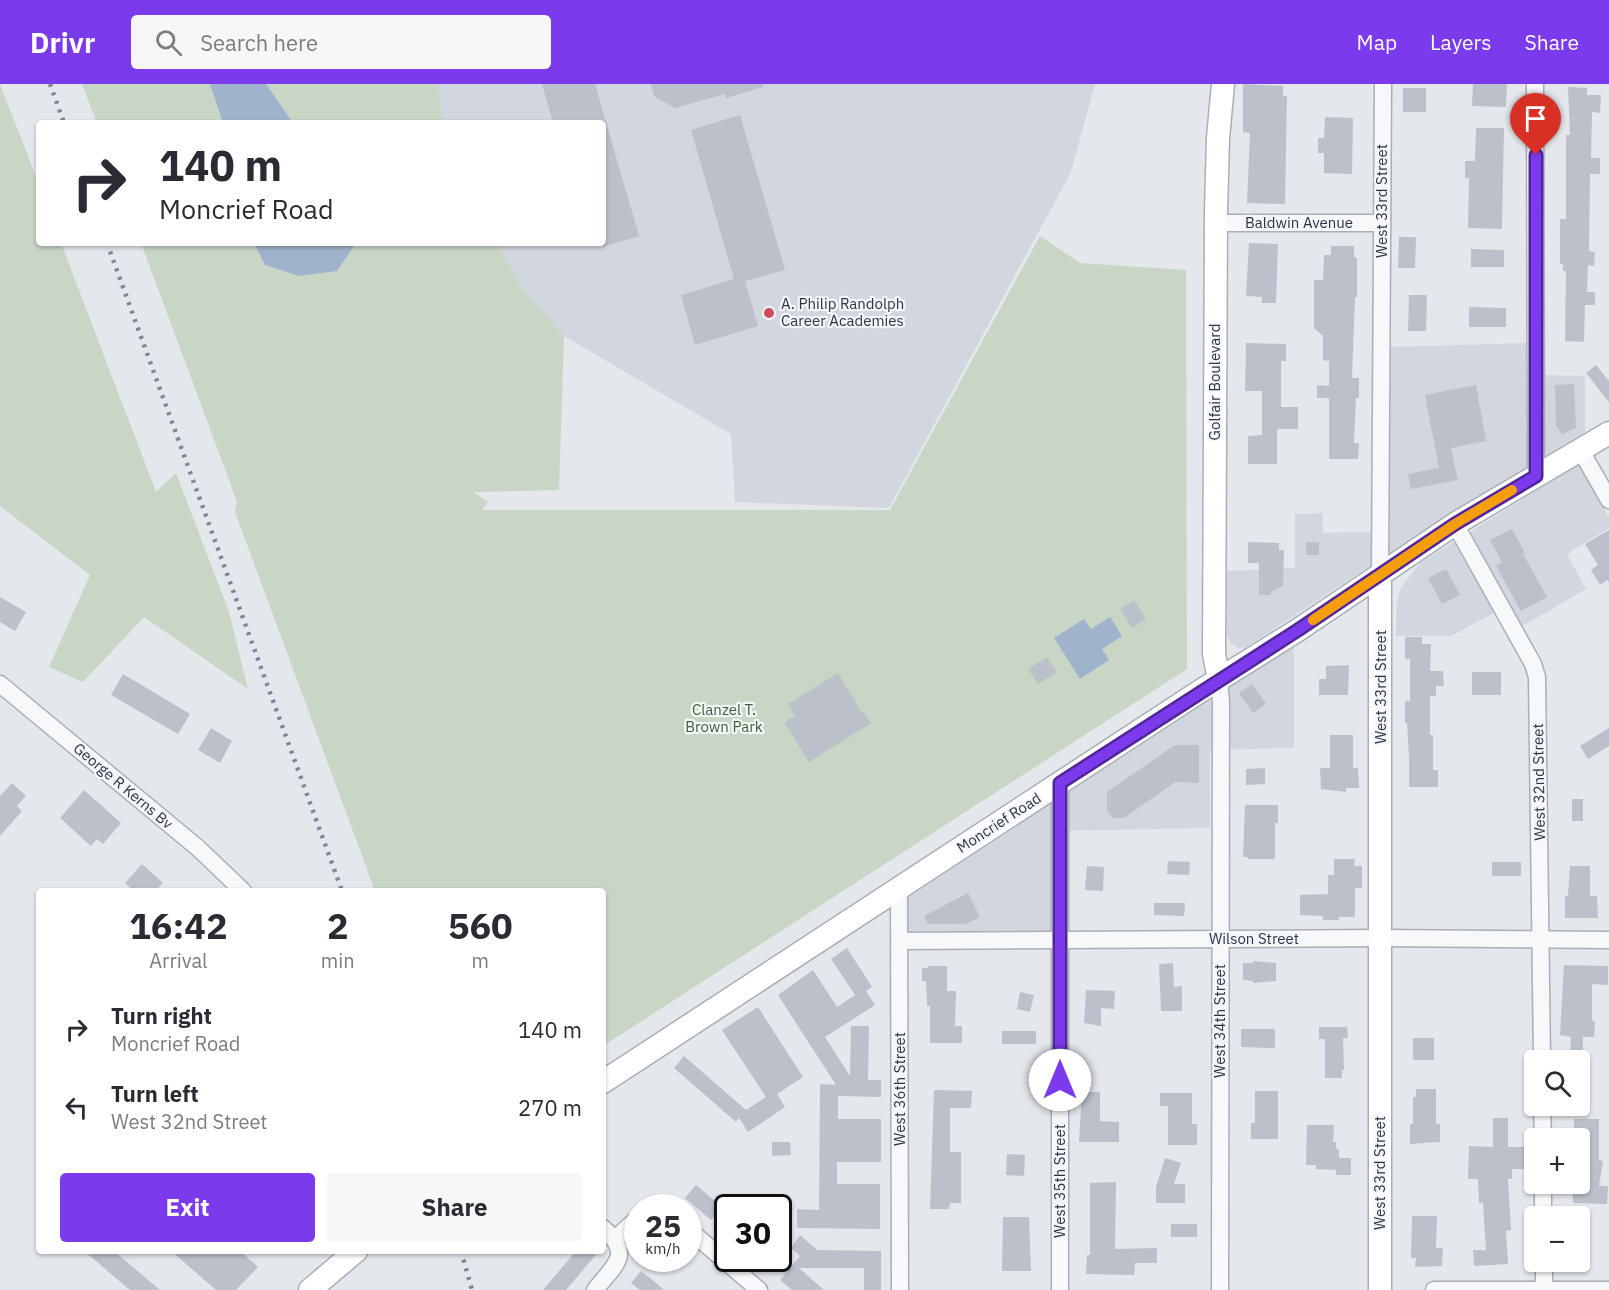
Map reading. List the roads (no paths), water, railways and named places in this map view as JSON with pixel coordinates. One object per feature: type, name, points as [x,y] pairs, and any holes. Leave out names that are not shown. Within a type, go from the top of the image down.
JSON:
[{"type":"main road","name":"Golfair Boulevard","points":[[1219,680],[1214,654],[1216,223],[1218,138],[1223,84]]},
{"type":"main road","name":"Moncrief Road","points":[[606,1080],[1455,524],[1609,433]]},
{"type":"main road","name":"West 33rd Street","points":[[1380,575],[1380,1290]]},
{"type":"main road","points":[[310,1290],[352,1254]]},
{"type":"street","name":"West 33rd Street","points":[[1380,575],[1383,84]]},
{"type":"street","points":[[1535,84],[1536,476]]},
{"type":"street","name":"Baldwin Avenue","points":[[1216,223],[1382,223]]},
{"type":"street","points":[[1580,449],[1609,500]]},
{"type":"street","name":"West 32nd Street","points":[[1455,524],[1533,664],[1537,677],[1542,1050]]},
{"type":"street","name":"West 34th Street","points":[[1219,680],[1221,702],[1220,1290]]},
{"type":"street","name":"George R Kerns Bv","points":[[0,684],[198,848],[240,888]]},
{"type":"street","name":"West 35th Street","points":[[1060,783],[1060,1290]]},
{"type":"street","name":"West 36th Street","points":[[899,889],[900,1290]]},
{"type":"street","name":"Wilson Street","points":[[900,941],[1381,938],[1609,940]]},
{"type":"street","points":[[597,1289],[619,1261],[620,1253],[609,1234],[624,1226]]},
{"type":"street","points":[[702,1242],[759,1290]]},
{"type":"street","points":[[1544,1272],[1544,1289]]},
{"type":"street","points":[[1434,1290],[1609,1290]]},
{"type":"water","points":[[210,84],[266,84],[291,120],[222,120]]},
{"type":"water","points":[[256,246],[354,246],[337,271],[299,276],[265,265]]},
{"type":"water","points":[[1110,617],[1122,636],[1102,649],[1109,660],[1080,679],[1054,638],[1084,619],[1091,629]]},
{"type":"railway","points":[[50,84],[63,120]]},
{"type":"railway","points":[[108,246],[341,888]]},
{"type":"railway","points":[[462,1254],[472,1290]]},
{"type":"place","name":"A. Philip Randolph Career Academies","points":[[769,313]]},
{"type":"park label","name":"Clanzel T. Brown Park","points":[[724,718]]}]
